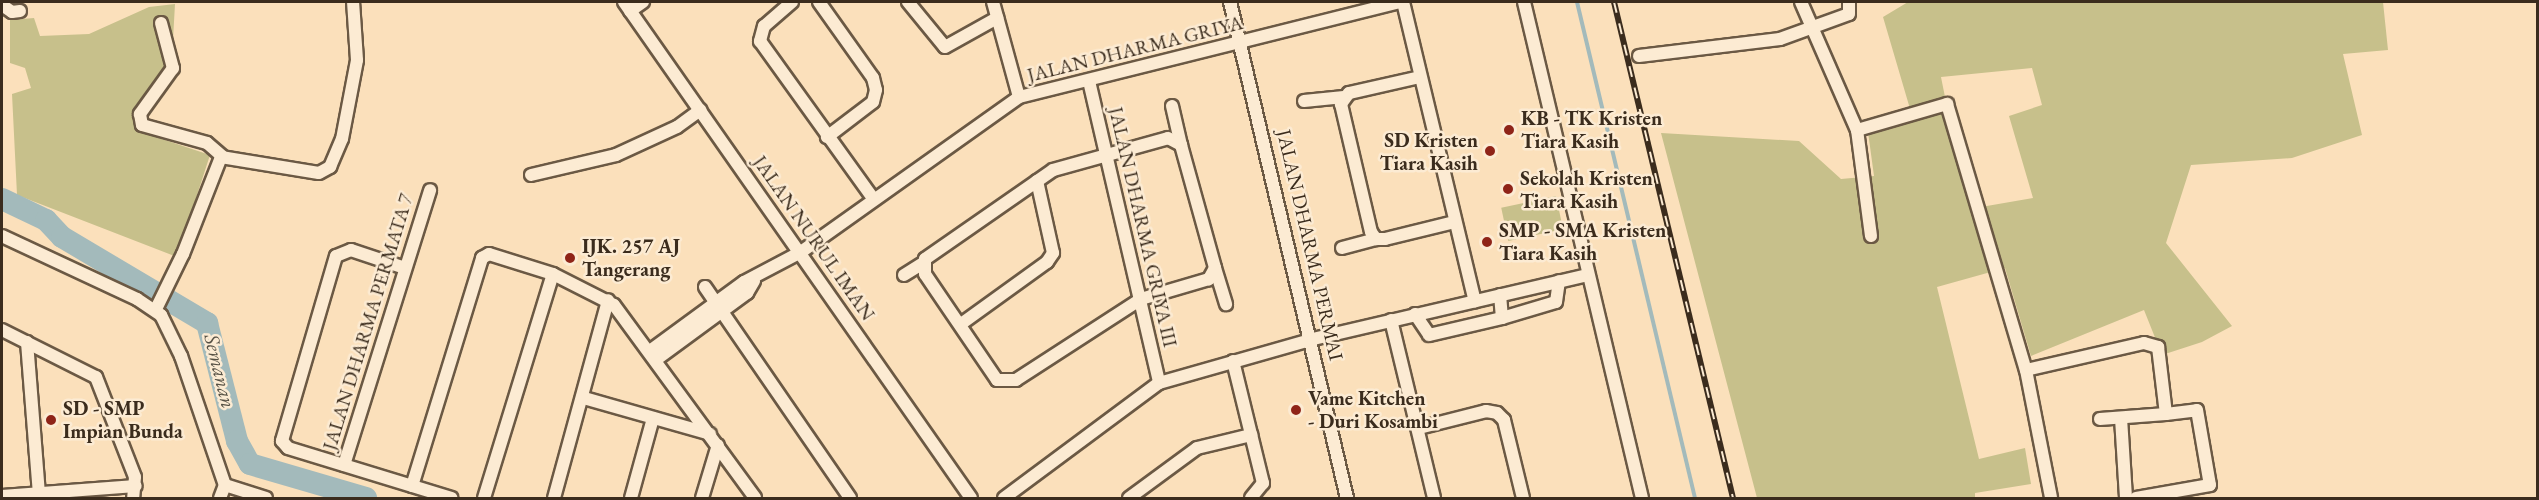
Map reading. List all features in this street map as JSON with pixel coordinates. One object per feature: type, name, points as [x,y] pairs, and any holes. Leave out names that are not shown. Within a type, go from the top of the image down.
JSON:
[{"type":"street","points":[[161,23],[173,68],[140,114],[142,124],[207,143],[222,156],[319,173],[330,167],[342,139],[357,60],[353,2]]},
{"type":"street","points":[[627,6],[643,2]]},
{"type":"street","points":[[792,2],[764,26],[759,39],[827,137],[873,198]]},
{"type":"street","points":[[819,2],[873,78],[876,90],[873,102],[827,137]]},
{"type":"street","points":[[908,2],[945,47],[997,18]]},
{"type":"street","points":[[654,355],[719,308],[744,282],[754,281],[801,252],[873,198],[1020,98],[993,2]]},
{"type":"street","name":"JALAN DHARMA PERMAI","points":[[1230,2],[1313,339],[1347,498]]},
{"type":"street","points":[[1401,2],[1475,301]]},
{"type":"street","name":"JALAN DHARMA GRIYA","points":[[1020,98],[1401,2]]},
{"type":"street","points":[[1524,2],[1585,275],[1642,498]]},
{"type":"street","points":[[1801,2],[1857,130],[1871,236]]},
{"type":"street","points":[[1639,56],[1767,42],[1849,14],[1849,2]]},
{"type":"street","points":[[2,5],[12,12],[20,11]]},
{"type":"street","name":"JALAN NURUL IMAN","points":[[627,6],[971,498]]},
{"type":"street","points":[[1304,101],[1344,97],[1420,77]]},
{"type":"street","name":"JALAN DHARMA GRIYA III","points":[[1089,81],[1159,383]]},
{"type":"street","points":[[1344,97],[1341,104],[1376,239]]},
{"type":"street","points":[[1857,130],[1944,103],[1949,107],[2026,370],[2051,498]]},
{"type":"street","points":[[1172,106],[1226,304]]},
{"type":"street","points":[[531,175],[616,155],[676,127],[700,110]]},
{"type":"street","points":[[904,276],[1037,181],[1070,162],[1168,138],[1181,145]]},
{"type":"street","points":[[157,307],[222,156]]},
{"type":"street","points":[[961,324],[1047,262],[1053,253],[1054,241],[1037,181]]},
{"type":"street","name":"JALAN DHARMA PERMATA 7","points":[[344,465],[430,190]]},
{"type":"street","points":[[1342,248],[1455,222]]},
{"type":"street","points":[[2,236],[157,307],[181,356],[225,485],[220,498]]},
{"type":"street","points":[[405,268],[351,250],[336,256],[281,433],[288,448],[452,498]]},
{"type":"street","points":[[412,486],[482,258],[489,254],[553,274],[608,300],[654,355],[755,498]]},
{"type":"street","points":[[923,263],[925,274],[997,380],[1010,382],[1141,299],[1202,284],[1215,268]]},
{"type":"street","points":[[484,498],[553,274]]},
{"type":"street","points":[[1004,498],[1159,383],[1313,339],[1585,275]]},
{"type":"street","points":[[1414,314],[1429,335],[1502,318],[1556,302],[1559,281]]},
{"type":"street","points":[[705,287],[850,498]]},
{"type":"street","points":[[1500,295],[1502,318]]},
{"type":"street","points":[[554,498],[584,398],[608,300]]},
{"type":"street","points":[[1391,320],[1419,428],[1434,498]]},
{"type":"street","points":[[2,330],[96,377],[136,486],[133,498]]},
{"type":"street","points":[[27,342],[39,493]]},
{"type":"street","points":[[2026,370],[2108,349],[2154,344],[2166,414]]},
{"type":"street","points":[[1233,361],[1263,483],[1251,498]]},
{"type":"street","points":[[584,398],[710,434]]},
{"type":"street","points":[[2100,419],[2197,410],[2210,485],[2165,496],[2136,498]]},
{"type":"street","points":[[1419,428],[1486,411],[1497,413],[1504,420],[1523,498]]},
{"type":"street","points":[[631,498],[653,418]]},
{"type":"street","points":[[2121,418],[2126,498]]},
{"type":"street","points":[[1129,498],[1197,448],[1251,435]]},
{"type":"street","points":[[702,498],[718,446]]},
{"type":"street","points":[[225,485],[266,498]]},
{"type":"street","points":[[2,496],[136,486]]},
{"type":"shaded area","points":[[1908,2],[2383,2],[2388,50],[2343,54],[2362,135],[2292,158],[2191,165],[2166,243],[2232,326],[2202,342],[2162,355],[2144,310],[2031,356],[2005,268],[1937,287],[1979,459],[2025,448],[2031,484],[1975,493],[1975,498],[1757,498],[1661,133],[1799,141],[1841,179],[1874,176],[1868,132],[1913,119],[1883,17]],"holes":[[[2032,68],[2042,105],[2009,116],[2033,198],[1981,207],[1958,162],[1941,77]]]},
{"type":"shaded area","points":[[175,4],[171,75],[149,90],[135,130],[210,155],[177,257],[17,195],[12,94],[31,88],[25,68],[10,63],[10,20],[34,18],[40,36],[89,34],[149,7]]},
{"type":"shaded area","points":[[1556,196],[1563,229],[1508,241],[1501,208]]},
{"type":"waterway","points":[[1577,2],[1695,498]]},
{"type":"waterway","name":"Semanan","points":[[2,199],[46,220],[62,237],[207,323],[237,441],[250,464],[366,498]]},
{"type":"railway","points":[[1614,2],[1733,498]]},
{"type":"place","name":"KB - TK Kristen Tiara Kasih","points":[[1509,130]]},
{"type":"place","name":"SD Kristen Tiara Kasih","points":[[1490,151]]},
{"type":"place","name":"Sekolah Kristen Tiara Kasih","points":[[1508,189]]},
{"type":"place","name":"SMP - SMA Kristen Tiara Kasih","points":[[1487,242]]},
{"type":"place","name":"IJK. 257 AJ Tangerang","points":[[570,258]]},
{"type":"place","name":"Vame Kitchen - Duri Kosambi","points":[[1296,410]]},
{"type":"place","name":"SD - SMP Impian Bunda","points":[[51,420]]}]
